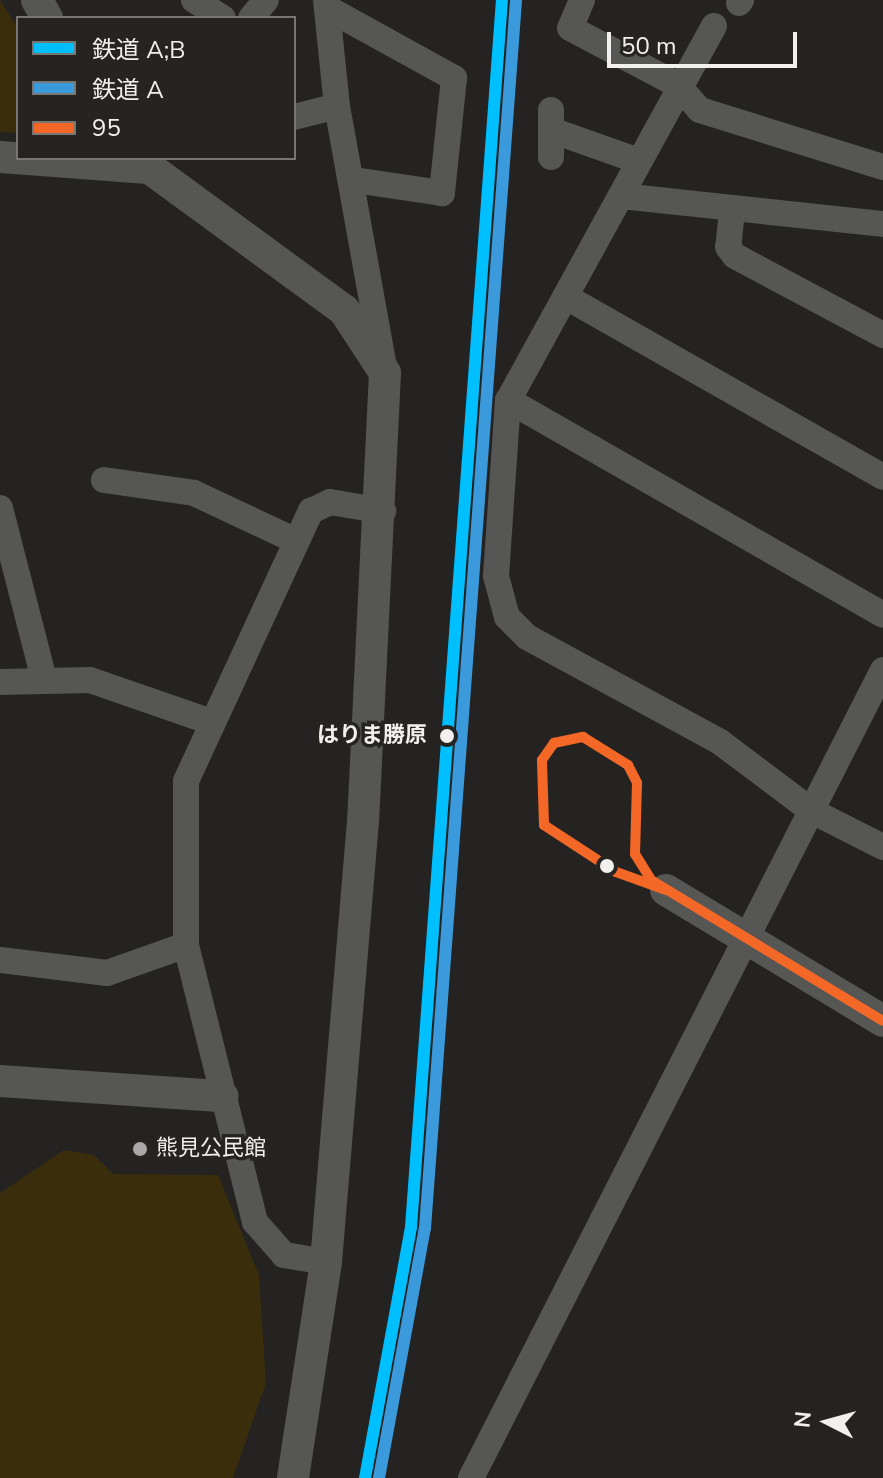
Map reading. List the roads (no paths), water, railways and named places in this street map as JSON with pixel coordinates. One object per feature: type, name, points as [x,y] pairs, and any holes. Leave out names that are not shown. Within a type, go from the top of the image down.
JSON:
[{"type":"street","points":[[194,0],[220,16]]},
{"type":"street","points":[[253,16],[266,0]]},
{"type":"street","points":[[582,0],[570,28],[678,85],[700,110],[883,167]]},
{"type":"street","points":[[293,1478],[326,1262],[383,511],[385,373],[354,180],[337,106],[328,5]]},
{"type":"street","points":[[328,5],[454,78],[442,193],[354,180]]},
{"type":"street","points":[[714,26],[678,85],[568,298],[508,400],[496,576],[507,617],[527,637],[720,742],[812,811],[883,847]]},
{"type":"street","points":[[296,116],[337,106]]},
{"type":"street","points":[[551,157],[551,120],[639,161]]},
{"type":"street","points":[[108,160],[144,161],[344,310],[385,373]]},
{"type":"street","points":[[621,196],[732,211],[883,224]]},
{"type":"street","points":[[732,211],[728,247],[735,256],[883,335]]},
{"type":"street","points":[[568,298],[883,477]]},
{"type":"street","points":[[508,400],[883,615]]},
{"type":"street","points":[[104,480],[194,493],[294,540]]},
{"type":"street","points":[[326,1262],[268,1245],[255,1222],[186,945],[186,781],[294,540],[311,511],[330,502],[383,511]]},
{"type":"street","points":[[0,508],[10,609],[43,676]]},
{"type":"street","points":[[471,1478],[749,943],[882,674]]},
{"type":"street","points":[[0,682],[43,676],[155,697],[211,722]]},
{"type":"street","points":[[666,890],[749,943],[883,1021]]},
{"type":"street","points":[[0,960],[107,973],[186,945]]},
{"type":"street","points":[[0,1081],[222,1096]]},
{"type":"rail line","name":"A;B","points":[[365,1478],[411,1227],[502,0]]},
{"type":"rail line","name":"A","points":[[379,1478],[425,1228],[516,1]]},
{"type":"place","name":"はりま勝原","points":[[447,736]]},
{"type":"place","name":"熊見公民館","points":[[140,1149]]}]
